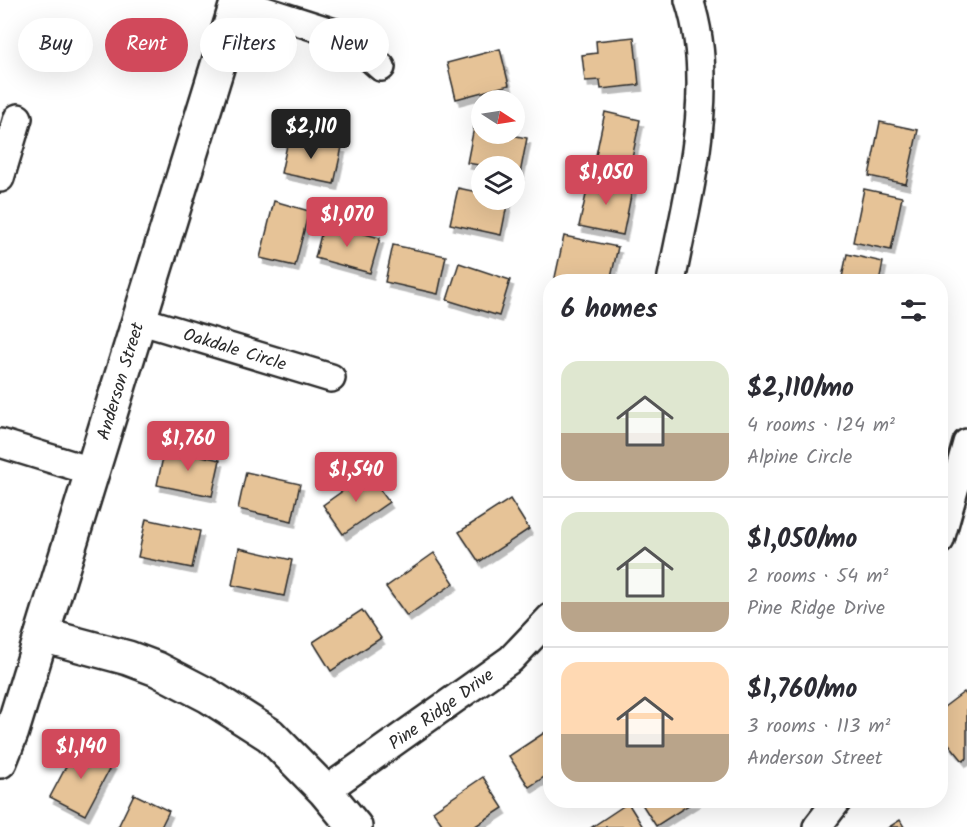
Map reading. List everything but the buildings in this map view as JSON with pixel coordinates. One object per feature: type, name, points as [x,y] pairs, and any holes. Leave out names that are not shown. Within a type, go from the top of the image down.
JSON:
[{"type":"street","points":[[673,274],[696,149],[702,93],[699,46],[695,18],[689,0]]},
{"type":"street","points":[[237,1],[309,25]]},
{"type":"street","name":"Anderson Street","points":[[0,761],[42,634],[237,1]]},
{"type":"street","points":[[0,178],[18,118]]},
{"type":"street","name":"Oakdale Circle","points":[[139,320],[331,378]]},
{"type":"street","points":[[948,511],[967,442]]},
{"type":"street","points":[[0,443],[91,471]]},
{"type":"street","name":"Pine Ridge Drive","points":[[325,791],[511,659],[543,625]]},
{"type":"street","points":[[42,634],[128,658],[157,669],[209,696],[270,735],[325,791],[356,827]]},
{"type":"street","points":[[817,827],[832,808]]}]
